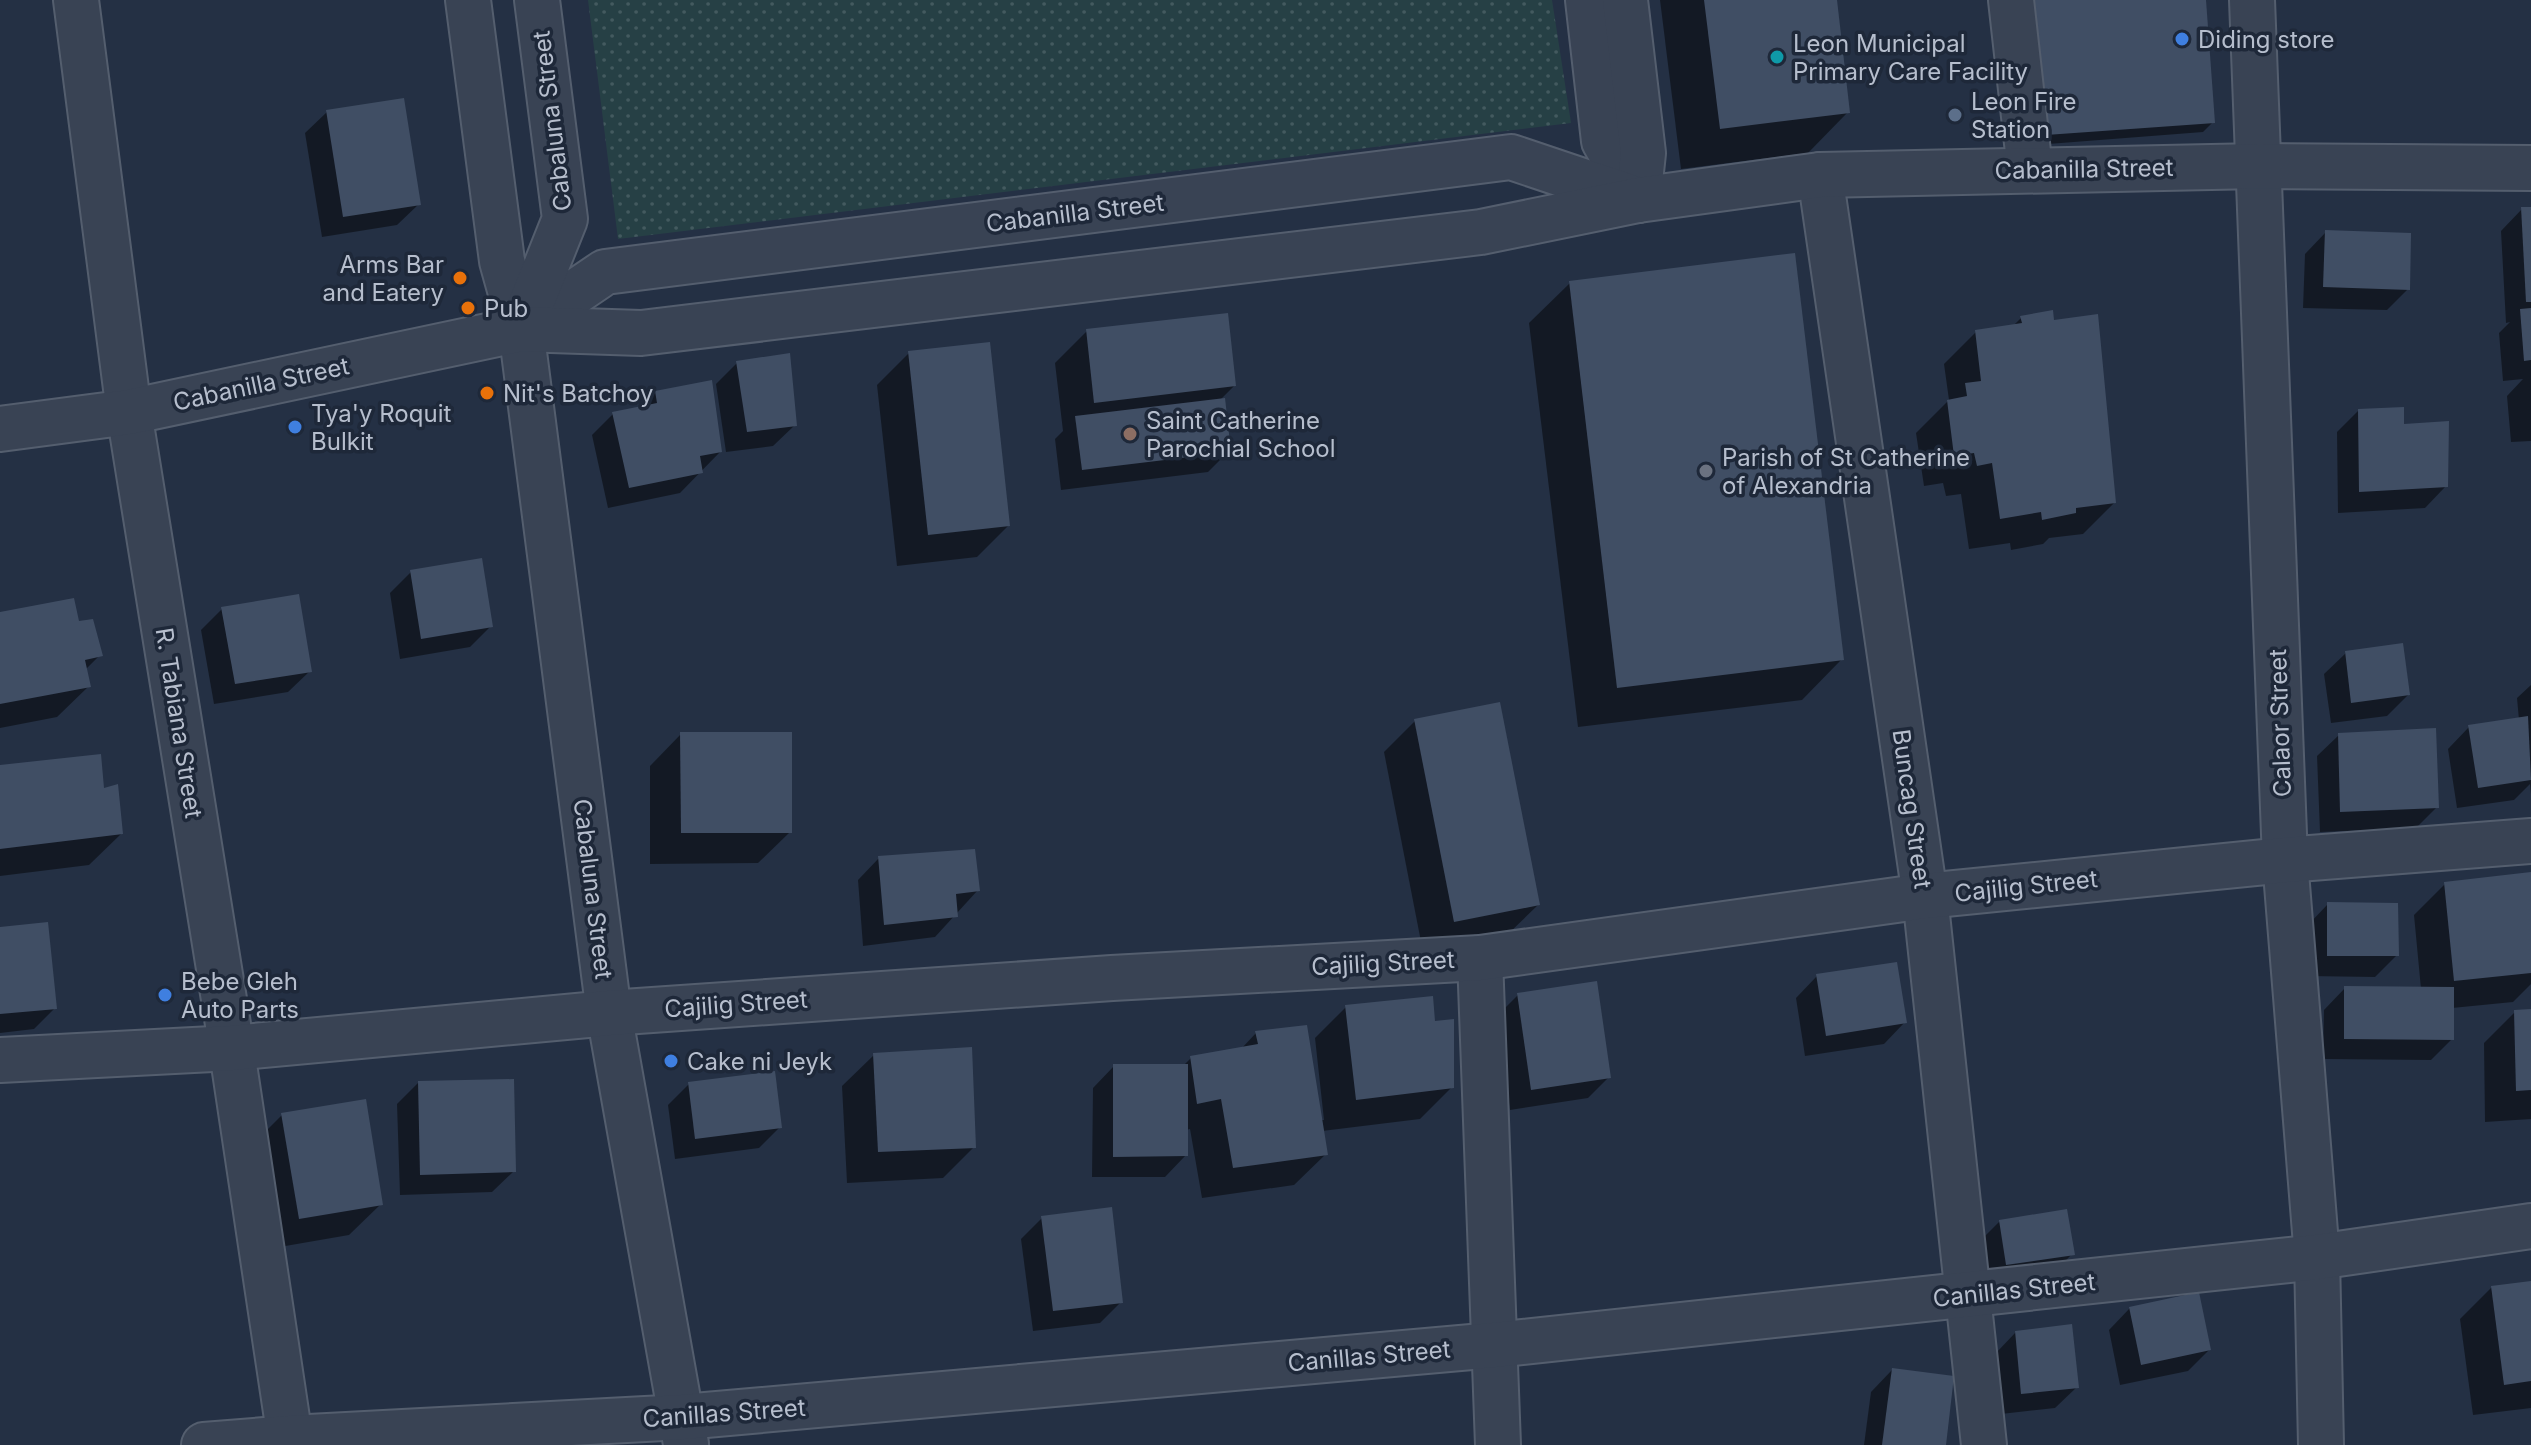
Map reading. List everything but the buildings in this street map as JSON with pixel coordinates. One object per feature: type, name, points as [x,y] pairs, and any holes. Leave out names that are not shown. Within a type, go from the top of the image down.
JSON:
[{"type":"street","name":"R. Tabiana Street","points":[[76,0],[129,412],[232,1048],[290,1441]]},
{"type":"street","name":"Cabaluna Street","points":[[468,0],[502,261],[521,329],[609,1013],[684,1431]]},
{"type":"street","name":"Cabaluna Street","points":[[521,329],[565,219],[537,0]]},
{"type":"street","points":[[1588,0],[1604,141],[1638,200]]},
{"type":"street","points":[[1625,0],[1643,143],[1638,200]]},
{"type":"street","points":[[2011,0],[2030,170]]},
{"type":"street","name":"Calaor Street","points":[[2252,0],[2285,860],[2317,1257],[2321,1445]]},
{"type":"street","name":"Cabanilla Street","points":[[521,329],[605,272],[1511,157],[1638,200]]},
{"type":"street","name":"Cabanilla Street","points":[[0,429],[129,412],[521,329],[641,333],[1481,232],[1638,200],[1820,175],[2259,166],[2531,168]]},
{"type":"street","name":"Buncag Street","points":[[1820,175],[1925,896],[1984,1445]]},
{"type":"street","name":"Cajilig Street","points":[[0,1060],[232,1048],[609,1013],[1112,978],[1480,958],[1925,896],[2285,860],[2531,841]]},
{"type":"street","points":[[1480,958],[1498,1445]]},
{"type":"street","name":"Canillas Street","points":[[204,1445],[684,1431],[2317,1257],[2531,1226]]},
{"type":"green space","points":[[588,0],[1552,0],[1571,123],[618,239]]},
{"type":"place","name":"Diding store","points":[[2182,39]]},
{"type":"place","name":"Leon Municipal Primary Care Facility","points":[[1777,57]]},
{"type":"place","name":"Leon Fire Station","points":[[1955,115]]},
{"type":"place","name":"Arms Bar and Eatery","points":[[460,278]]},
{"type":"place","name":"Pub","points":[[468,308]]},
{"type":"place","name":"Nit's Batchoy","points":[[487,393]]},
{"type":"place","name":"Tya'y Roquit Bulkit","points":[[295,427]]},
{"type":"place","name":"Saint Catherine Parochial School","points":[[1130,434]]},
{"type":"place","name":"Parish of St Catherine of Alexandria","points":[[1706,471]]},
{"type":"place","name":"Bebe Gleh Auto Parts","points":[[165,995]]},
{"type":"place","name":"Cake ni Jeyk","points":[[671,1061]]}]
